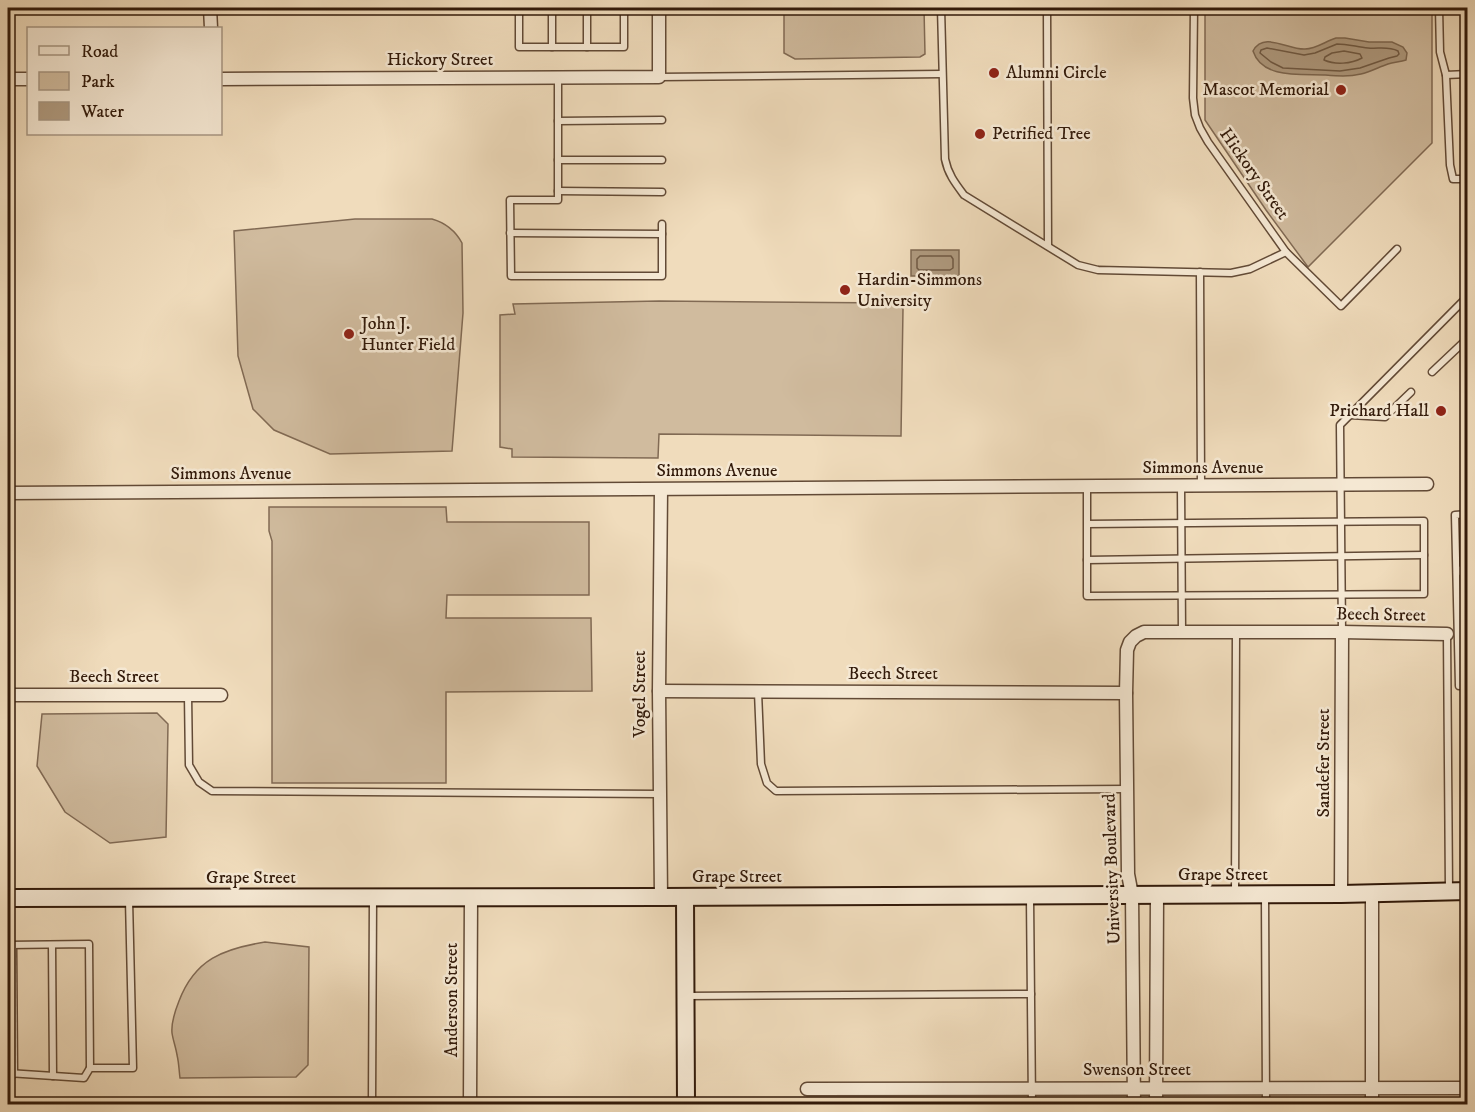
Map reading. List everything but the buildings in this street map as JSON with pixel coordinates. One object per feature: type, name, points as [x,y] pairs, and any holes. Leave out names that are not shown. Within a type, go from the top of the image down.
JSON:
[{"type":"street","points":[[210,8],[211,27]]},
{"type":"street","points":[[659,77],[660,8]]},
{"type":"street","name":"Hickory Street","points":[[222,79],[659,77]]},
{"type":"street","points":[[8,79],[27,79]]},
{"type":"street","name":"Simmons Avenue","points":[[8,493],[1427,484]]},
{"type":"street","name":"Vogel Street","points":[[661,490],[659,691],[661,897]]},
{"type":"street","name":"Beech Street","points":[[1136,636],[1144,632],[1447,634]]},
{"type":"street","name":"Sandefer Street","points":[[1341,894],[1342,632]]},
{"type":"street","name":"University Boulevard","points":[[1134,1104],[1132,895],[1128,874],[1126,650],[1136,636]]},
{"type":"street","name":"Beech Street","points":[[659,691],[1126,693]]},
{"type":"street","name":"Beech Street","points":[[8,695],[221,695]]},
{"type":"street","name":"Grape Street","points":[[8,898],[1372,894],[1467,891]]},
{"type":"street","points":[[1372,894],[1372,1104]]},
{"type":"street","points":[[1156,1104],[1157,895]]},
{"type":"street","name":"Anderson Street","points":[[470,1104],[471,897]]},
{"type":"street","points":[[685,897],[686,1104]]},
{"type":"street","name":"Swenson Street","points":[[807,1089],[1467,1088]]},
{"type":"lane","points":[[519,8],[519,47],[624,47],[624,8]]},
{"type":"lane","points":[[552,8],[552,47]]},
{"type":"lane","points":[[587,8],[587,47]]},
{"type":"lane","points":[[940,8],[945,159],[947,170],[964,195],[1078,265],[1098,270],[1231,273],[1250,269],[1286,252]]},
{"type":"lane","points":[[1047,8],[1048,246]]},
{"type":"lane","name":"Hickory Street","points":[[1194,8],[1193,98],[1195,115],[1208,142],[1286,252],[1341,306],[1397,249]]},
{"type":"lane","points":[[1439,8],[1440,52],[1446,75],[1450,165],[1454,179],[1467,179]]},
{"type":"lane","points":[[659,77],[942,74]]},
{"type":"lane","points":[[1446,75],[1467,74]]},
{"type":"lane","points":[[558,78],[558,200],[510,200],[510,276],[662,276],[662,224]]},
{"type":"lane","points":[[558,122],[662,120]]},
{"type":"lane","points":[[558,160],[662,160]]},
{"type":"lane","points":[[558,191],[662,192]]},
{"type":"lane","points":[[510,233],[662,234]]},
{"type":"lane","points":[[1200,272],[1201,486]]},
{"type":"lane","points":[[1342,632],[1340,425],[1467,296]]},
{"type":"lane","points":[[1432,372],[1467,338]]},
{"type":"lane","points":[[1350,415],[1385,417],[1411,392]]},
{"type":"lane","points":[[1181,486],[1182,632]]},
{"type":"lane","points":[[1087,487],[1087,524],[1087,560],[1087,596],[1424,594],[1424,521],[1087,524]]},
{"type":"lane","points":[[1467,514],[1455,515],[1459,686],[1467,686]]},
{"type":"lane","points":[[1087,560],[1424,555]]},
{"type":"lane","points":[[1456,573],[1467,562]]},
{"type":"lane","points":[[1235,894],[1236,632]]},
{"type":"lane","points":[[1447,634],[1449,892]]},
{"type":"lane","points":[[758,691],[761,764],[767,783],[776,791],[1127,789]]},
{"type":"lane","points":[[188,695],[189,765],[199,782],[212,791],[660,794]]},
{"type":"lane","points":[[1265,894],[1266,1104]]},
{"type":"lane","points":[[1030,895],[1032,1104]]},
{"type":"lane","points":[[372,1104],[373,897]]},
{"type":"lane","points":[[90,1068],[133,1068],[129,898]]},
{"type":"lane","points":[[89,944],[90,1068],[84,1078],[11,1074],[10,945],[89,944]]},
{"type":"lane","points":[[52,945],[53,1076]]},
{"type":"lane","points":[[686,996],[1031,994]]},
{"type":"green space","points":[[784,8],[924,8],[925,54],[920,57],[795,59],[784,53]]},
{"type":"green space","points":[[1205,8],[1432,8],[1432,143],[1308,267],[1205,120]]},
{"type":"green space","name":"John J. Hunter Field","points":[[355,219],[432,219],[450,228],[462,243],[463,313],[452,451],[330,454],[274,430],[253,409],[238,356],[234,231]]},
{"type":"green space","points":[[659,301],[894,303],[903,309],[901,436],[659,434],[658,458],[512,457],[512,449],[500,447],[500,315],[515,314],[513,304]]},
{"type":"green space","points":[[269,507],[446,507],[447,522],[589,522],[589,595],[447,595],[446,618],[591,618],[592,691],[446,692],[446,783],[272,783],[272,541],[269,531]]},
{"type":"green space","points":[[157,713],[168,724],[166,837],[110,843],[65,812],[37,766],[42,714]]},
{"type":"green space","points":[[265,942],[309,947],[308,1065],[296,1077],[180,1078],[172,1036],[173,1021],[179,1001],[193,975],[212,958],[236,948]]},
{"type":"water","points":[[1336,38],[1392,42],[1403,47],[1407,53],[1406,60],[1352,76],[1294,74],[1273,71],[1258,60],[1253,51],[1263,42],[1309,49]]},
{"type":"water","points":[[911,250],[959,250],[959,276],[911,276]]},
{"type":"place","name":"Alumni Circle","points":[[994,73]]},
{"type":"place","name":"Mascot Memorial","points":[[1341,90]]},
{"type":"place","name":"Petrified Tree","points":[[980,134]]},
{"type":"place","name":"Hardin-Simmons University","points":[[845,290]]},
{"type":"place","name":"John J. Hunter Field","points":[[349,334]]},
{"type":"place","name":"Prichard Hall","points":[[1441,411]]}]
